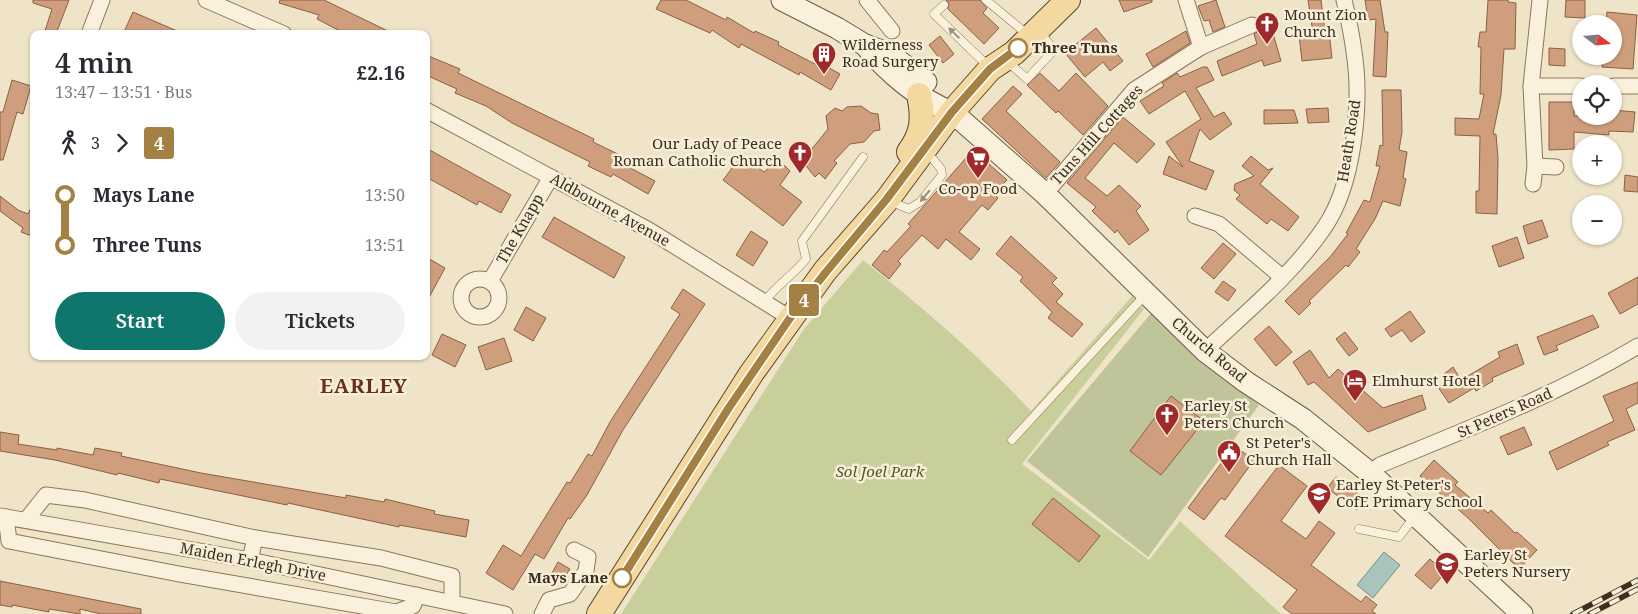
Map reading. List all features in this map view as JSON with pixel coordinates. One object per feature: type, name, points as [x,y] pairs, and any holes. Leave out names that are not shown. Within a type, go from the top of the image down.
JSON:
[{"type":"main road","points":[[782,0],[865,45],[884,52],[902,62],[933,87],[958,117]]},
{"type":"main road","points":[[599,614],[747,381],[790,318],[886,200],[958,117],[1001,78],[1016,50],[1068,0]]},
{"type":"main road","points":[[865,45],[884,68],[933,106],[958,117]]},
{"type":"main road","points":[[886,200],[887,183],[915,144],[922,130],[922,111],[919,94]]},
{"type":"main road","points":[[886,200],[914,179],[933,159],[958,117]]},
{"type":"main road","name":"Church Road","points":[[958,117],[1043,192],[1205,351],[1246,382],[1303,419],[1370,473],[1522,614]]},
{"type":"street","points":[[91,30],[102,0]]},
{"type":"street","points":[[206,0],[275,30]]},
{"type":"street","points":[[867,0],[892,31]]},
{"type":"street","points":[[1186,0],[1201,47]]},
{"type":"street","name":"Heath Road","points":[[1205,351],[1282,277],[1324,227],[1341,194],[1350,158],[1357,101],[1355,53],[1344,0]]},
{"type":"street","points":[[1533,184],[1535,166],[1531,86],[1540,0]]},
{"type":"street","name":"Tuns Hill Cottages","points":[[1043,192],[1052,186],[1134,90],[1201,47],[1252,25]]},
{"type":"street","points":[[1531,86],[1572,86]]},
{"type":"street","points":[[1622,86],[1638,86]]},
{"type":"street","name":"Aldbourne Avenue","points":[[430,112],[649,230],[790,318]]},
{"type":"street","points":[[1535,166],[1556,167]]},
{"type":"street","name":"The Knapp","points":[[490,281],[551,177]]},
{"type":"street","points":[[1195,216],[1219,224],[1282,277]]},
{"type":"street","name":"St Peters Road","points":[[1370,473],[1380,465],[1464,432],[1577,381],[1638,346]]},
{"type":"street","points":[[26,520],[46,495],[85,500],[255,538],[381,558],[452,576],[452,602]]},
{"type":"street","points":[[3,516],[9,541],[179,574],[396,612],[413,606],[417,594]]},
{"type":"street","name":"Maiden Erlegh Drive","points":[[3,516],[250,560],[506,614]]},
{"type":"street","points":[[250,560],[255,538]]},
{"type":"street","points":[[542,614],[549,600],[570,594],[586,571],[588,557],[574,550]]},
{"type":"lane","points":[[944,4],[934,14],[1016,50],[1020,26],[986,0]]},
{"type":"lane","points":[[764,302],[772,290],[795,272],[806,259],[802,241],[863,157]]},
{"type":"lane","points":[[1012,440],[1147,293]]},
{"type":"lane","points":[[1359,529],[1399,537],[1416,514]]},
{"type":"green space","name":"Sol Joel Park","points":[[863,260],[950,332],[1031,411],[1132,296],[1144,309],[1022,464],[1149,560],[1180,521],[1281,614],[621,614],[804,329]]},
{"type":"green space","points":[[1153,311],[1180,339],[1259,405],[1148,557],[1027,461]]},
{"type":"water","points":[[1384,552],[1400,565],[1373,598],[1357,585]]},
{"type":"building","points":[[33,0],[69,0],[58,30],[45,30],[52,9],[33,3]]},
{"type":"building","points":[[280,0],[324,0],[386,30],[338,30],[317,19],[319,15],[279,3]]},
{"type":"building","points":[[661,0],[686,0],[726,20],[727,17],[754,33],[755,31],[779,42],[778,45],[815,64],[817,61],[840,74],[831,90],[800,72],[799,75],[741,44],[739,48],[712,30],[710,33],[656,9]]},
{"type":"building","points":[[946,0],[980,0],[987,8],[983,13],[999,28],[984,44],[948,9],[949,3]]},
{"type":"building","points":[[1119,0],[1152,0],[1152,2],[1124,12]]},
{"type":"building","points":[[1216,0],[1225,27],[1213,32],[1209,20],[1204,21],[1198,6]]},
{"type":"building","points":[[1308,0],[1321,0],[1325,32],[1329,31],[1332,58],[1302,61],[1299,35],[1313,33]]},
{"type":"building","points":[[1365,0],[1380,0],[1385,32],[1388,32],[1386,77],[1373,76],[1376,19],[1368,20]]},
{"type":"building","points":[[1488,0],[1508,0],[1508,2],[1516,3],[1515,49],[1504,49],[1501,95],[1493,134],[1496,134],[1498,158],[1497,214],[1476,213],[1476,191],[1479,191],[1480,136],[1455,135],[1455,118],[1479,119],[1484,94],[1480,94],[1481,47],[1478,47],[1480,32],[1486,32]]},
{"type":"building","points":[[1566,0],[1585,0],[1585,15],[1565,17]]},
{"type":"building","points":[[133,12],[175,30],[125,30]]},
{"type":"building","points":[[1607,12],[1637,15],[1633,69],[1602,67],[1602,65],[1622,65],[1622,15],[1607,15]]},
{"type":"building","points":[[1270,23],[1281,61],[1264,66],[1262,60],[1222,76],[1217,61],[1257,44],[1254,34],[1259,31],[1261,25]]},
{"type":"building","points":[[1096,28],[1123,61],[1110,71],[1103,62],[1085,77],[1065,53]]},
{"type":"building","points":[[1186,31],[1190,43],[1153,67],[1146,54]]},
{"type":"building","points":[[940,36],[954,54],[943,63],[929,45]]},
{"type":"building","points":[[1549,48],[1565,49],[1565,66],[1549,65]]},
{"type":"building","points":[[430,57],[460,69],[458,73],[594,139],[593,142],[622,156],[619,162],[655,181],[648,194],[613,174],[611,177],[588,166],[590,162],[512,123],[486,106],[455,93],[457,89],[430,77]]},
{"type":"building","points":[[1207,67],[1214,80],[1196,88],[1214,117],[1224,112],[1232,124],[1210,140],[1200,129],[1189,161],[1214,171],[1206,190],[1163,174],[1169,156],[1183,167],[1166,142],[1201,119],[1185,91],[1149,114],[1140,101],[1164,86],[1162,83],[1177,73],[1180,77]]},
{"type":"building","points":[[1040,73],[1059,91],[1076,73],[1108,106],[1083,135],[1058,111],[1056,113],[1027,85]]},
{"type":"building","points":[[12,80],[30,86],[23,114],[17,112],[3,160],[0,160],[0,112],[3,112]]},
{"type":"building","points":[[1013,86],[1022,94],[1006,111],[1060,162],[1046,178],[982,119]]},
{"type":"building","points":[[1382,90],[1401,90],[1402,132],[1399,150],[1407,152],[1403,178],[1406,179],[1400,206],[1383,201],[1375,219],[1356,249],[1360,252],[1348,267],[1346,265],[1309,301],[1311,303],[1299,315],[1285,301],[1330,257],[1348,234],[1346,233],[1364,200],[1370,202],[1380,166],[1376,166],[1380,145],[1383,146]]},
{"type":"building","points":[[1549,102],[1572,102],[1572,125],[1622,125],[1622,111],[1635,112],[1633,132],[1609,131],[1609,135],[1574,132],[1574,135],[1572,135],[1572,149],[1549,150]]},
{"type":"building","points":[[861,106],[871,113],[878,114],[880,130],[874,131],[864,142],[850,144],[834,161],[837,163],[825,179],[819,173],[815,177],[802,161],[828,129],[826,116],[835,108],[842,111],[847,107]]},
{"type":"building","points":[[1328,108],[1329,122],[1308,123],[1306,109]]},
{"type":"building","points":[[1264,110],[1294,110],[1298,123],[1264,124]]},
{"type":"building","points":[[1123,117],[1155,144],[1137,163],[1114,143],[1085,178],[1107,196],[1119,185],[1141,206],[1136,211],[1149,230],[1129,245],[1117,230],[1115,233],[1092,211],[1096,207],[1067,183]]},
{"type":"building","points":[[430,150],[511,195],[501,213],[479,201],[477,205],[430,179]]},
{"type":"building","points":[[973,150],[1007,180],[994,194],[998,198],[988,210],[982,205],[959,232],[980,249],[971,260],[946,239],[938,249],[922,235],[898,261],[901,264],[889,279],[872,265],[884,250],[887,252],[911,226],[908,224]]},
{"type":"building","points":[[742,155],[764,172],[771,166],[776,168],[781,162],[790,171],[780,185],[802,202],[783,226],[723,180]]},
{"type":"building","points":[[1251,156],[1268,170],[1273,168],[1260,184],[1299,217],[1288,231],[1271,219],[1267,224],[1236,199],[1240,195],[1234,190],[1235,184],[1254,176],[1242,166]]},
{"type":"building","points":[[1625,175],[1638,177],[1638,192],[1624,191]]},
{"type":"building","points":[[0,196],[18,210],[28,214],[30,210],[30,235],[21,232],[23,228],[0,211]]},
{"type":"building","points":[[554,217],[625,257],[614,278],[542,237]]},
{"type":"building","points":[[1542,220],[1548,237],[1528,244],[1523,226]]},
{"type":"building","points":[[751,231],[768,242],[753,266],[736,255]]},
{"type":"building","points":[[1011,236],[1057,278],[1052,283],[1063,294],[1056,302],[1083,324],[1072,337],[1048,318],[1052,312],[1020,281],[1023,277],[996,254]]},
{"type":"building","points":[[1517,237],[1524,258],[1499,267],[1492,246]]},
{"type":"building","points":[[1223,243],[1236,254],[1214,279],[1201,268]]},
{"type":"building","points":[[430,259],[445,268],[430,296]]},
{"type":"building","points":[[1638,277],[1638,304],[1620,314],[1608,293]]},
{"type":"building","points":[[1223,281],[1236,290],[1228,301],[1215,292]]},
{"type":"building","points":[[683,289],[705,304],[623,430],[587,495],[570,519],[568,518],[544,559],[535,554],[513,590],[486,573],[503,545],[521,556],[567,482],[570,483],[588,454],[592,456],[610,422],[680,314],[671,308]]},
{"type":"building","points":[[526,307],[546,318],[533,341],[514,330]]},
{"type":"building","points":[[1410,311],[1425,332],[1411,342],[1402,330],[1391,337],[1385,329]]},
{"type":"building","points":[[1593,315],[1599,327],[1556,346],[1558,350],[1544,355],[1537,337]]},
{"type":"building","points":[[1269,326],[1292,352],[1276,366],[1254,339]]},
{"type":"building","points":[[1345,332],[1358,349],[1349,356],[1336,339]]},
{"type":"building","points":[[442,334],[466,345],[455,367],[432,355]]},
{"type":"building","points":[[504,338],[512,361],[486,370],[478,347]]},
{"type":"building","points":[[1517,344],[1524,364],[1492,378],[1493,381],[1476,391],[1474,388],[1449,403],[1438,387],[1448,380],[1444,374],[1453,367],[1461,380],[1500,357],[1498,352]]},
{"type":"building","name":"Elmhurst Hotel","points":[[1310,350],[1329,378],[1338,369],[1383,408],[1422,395],[1426,409],[1368,432],[1314,382],[1308,385],[1293,362]]},
{"type":"building","points":[[1638,382],[1638,403],[1626,409],[1635,430],[1607,442],[1609,445],[1557,470],[1549,452],[1614,421],[1603,396]]},
{"type":"building","name":"Earley St Peters Church","points":[[1171,396],[1204,421],[1161,475],[1130,451]]},
{"type":"building","points":[[1524,427],[1532,445],[1508,455],[1500,437]]},
{"type":"building","points":[[0,432],[19,435],[18,444],[57,450],[57,448],[93,455],[95,448],[122,453],[121,456],[201,473],[346,498],[346,495],[384,502],[385,499],[435,511],[434,514],[469,520],[466,537],[399,525],[399,527],[288,503],[287,505],[160,479],[159,483],[55,460],[0,451]]},
{"type":"building","name":"St Peter's Church Hall","points":[[1234,446],[1254,460],[1225,500],[1221,498],[1204,520],[1188,508]]},
{"type":"building","points":[[1434,460],[1458,482],[1455,485],[1488,513],[1491,510],[1515,533],[1517,532],[1537,550],[1519,569],[1468,518],[1420,476]]},
{"type":"building","points":[[1279,465],[1307,486],[1281,521],[1306,539],[1319,521],[1335,533],[1311,565],[1361,602],[1366,596],[1377,605],[1372,611],[1376,614],[1292,614],[1283,607],[1297,590],[1225,536]]},
{"type":"building","points":[[1336,477],[1365,499],[1357,510],[1327,488]]},
{"type":"building","points":[[1053,498],[1100,536],[1079,562],[1032,524]]},
{"type":"building","points":[[1430,559],[1445,573],[1431,589],[1415,575]]},
{"type":"building","points":[[558,562],[570,569],[564,579],[552,573]]},
{"type":"building","points":[[0,581],[141,609],[141,614],[101,614],[80,609],[80,614],[49,609],[49,612],[12,605],[12,607],[0,605]]},
{"type":"railway","points":[[1573,614],[1638,580]]},
{"type":"railway","points":[[1590,614],[1638,589]]},
{"type":"bus line","name":"4","points":[[622,578],[728,409],[790,318],[886,200],[952,112],[990,69],[1014,53],[1018,48]]},
{"type":"place","name":"Mount Zion Church","points":[[1267,45]]},
{"type":"place","name":"Three Tuns","points":[[1018,48]]},
{"type":"place","name":"Wilderness Road Surgery","points":[[824,75]]},
{"type":"place","name":"Our Lady of Peace Roman Catholic Church","points":[[800,174]]},
{"type":"place","name":"Co-op Food","points":[[978,179]]},
{"type":"place","name":"Elmhurst Hotel","points":[[1355,402]]},
{"type":"place","name":"Earley St Peters Church","points":[[1167,436]]},
{"type":"place","name":"St Peter's Church Hall","points":[[1229,473]]},
{"type":"place","name":"Earley St Peter's CofE Primary School","points":[[1319,515]]},
{"type":"place","name":"Mays Lane","points":[[622,578]]},
{"type":"place","name":"Earley St Peters Nursery","points":[[1447,585]]},
{"type":"district","name":"EARLEY","points":[[364,386]]}]
